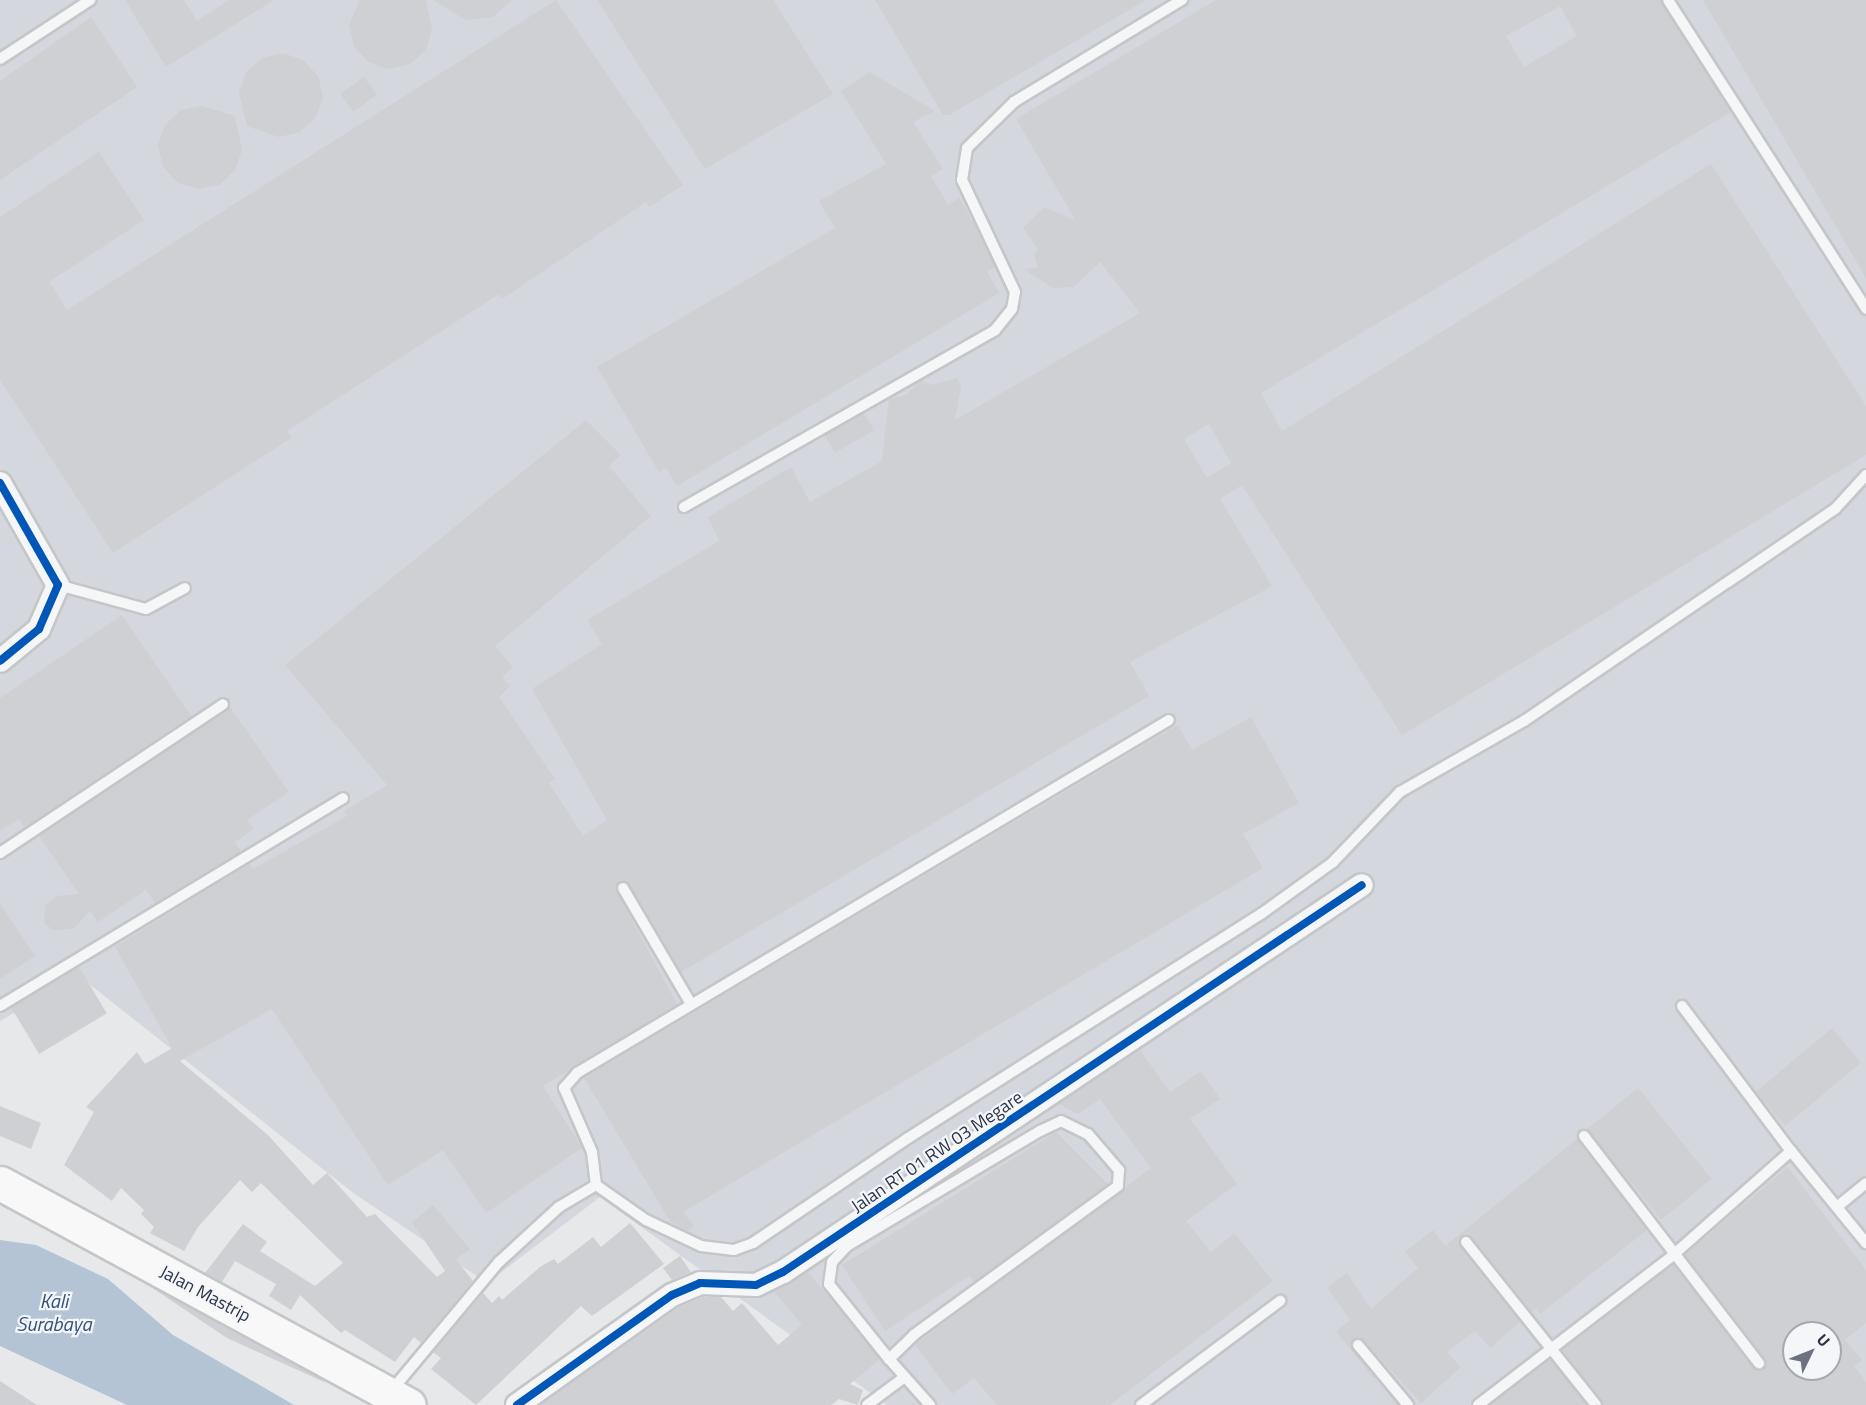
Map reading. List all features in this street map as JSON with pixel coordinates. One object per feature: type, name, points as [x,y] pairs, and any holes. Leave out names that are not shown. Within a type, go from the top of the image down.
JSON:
[{"type":"main road","name":"Jalan Mastrip","points":[[0,1183],[399,1399]]},
{"type":"street","points":[[0,483],[58,585],[39,628],[0,661]]},
{"type":"street","name":"Jalan RT 01 RW 03 Megare","points":[[517,1405],[672,1295],[699,1283],[756,1285],[783,1272],[1362,885]]},
{"type":"lane","points":[[0,59],[90,0]]},
{"type":"lane","points":[[684,507],[995,330],[1012,309],[1014,292],[962,180],[967,148],[1014,102],[1182,0]]},
{"type":"lane","points":[[1668,0],[1866,309]]},
{"type":"lane","points":[[1169,720],[691,1004],[568,1081],[566,1102],[589,1143],[596,1185],[638,1215],[702,1246],[734,1250],[753,1243],[908,1137],[1261,914],[1333,862],[1400,792],[1524,721],[1670,622],[1835,508],[1866,475]]},
{"type":"lane","points":[[58,585],[146,609],[185,588]]},
{"type":"lane","points":[[0,853],[223,704]]},
{"type":"lane","points":[[0,1006],[343,798]]},
{"type":"lane","points":[[623,888],[691,1004]]},
{"type":"lane","points":[[1682,1006],[1791,1151],[1838,1206],[1866,1244]]},
{"type":"lane","points":[[889,1359],[914,1335],[1118,1186],[1119,1170],[1088,1134],[1061,1121],[1040,1131],[847,1246],[832,1262],[830,1284],[902,1379],[930,1405]]},
{"type":"lane","points":[[1584,1136],[1672,1256],[1759,1363]]},
{"type":"lane","points":[[1478,1405],[1672,1256],[1791,1151]]},
{"type":"lane","points":[[1838,1206],[1866,1183]]},
{"type":"lane","points":[[399,1399],[499,1262],[559,1207],[596,1185]]},
{"type":"lane","points":[[1466,1242],[1596,1405]]},
{"type":"lane","points":[[1141,1405],[1280,1301]]},
{"type":"lane","points":[[1358,1345],[1408,1405]]},
{"type":"lane","points":[[867,1405],[902,1379]]},
{"type":"shaded area","points":[[0,0],[1866,0],[1866,1405],[887,1405],[600,1197],[487,1283],[352,1192],[78,975],[0,1021]]},
{"type":"water","name":"Kali Surabaya","points":[[0,1240],[36,1245],[108,1279],[173,1335],[294,1405],[127,1405],[0,1346]]},
{"type":"building","points":[[125,0],[184,0],[197,21],[229,0],[274,0],[166,67]]},
{"type":"building","points":[[360,0],[426,0],[432,29],[426,50],[410,64],[389,69],[368,62],[354,46],[349,25]]},
{"type":"building","points":[[433,0],[512,0],[493,17],[466,20]]},
{"type":"building","points":[[556,0],[683,185],[649,207],[646,202],[502,299],[499,294],[287,431],[291,438],[113,553],[0,380],[0,217],[99,152],[144,220],[49,282],[67,310]]},
{"type":"building","points":[[597,0],[773,0],[833,94],[705,169]]},
{"type":"building","points":[[875,0],[1146,0],[949,115],[943,115]]},
{"type":"building","points":[[1216,0],[1661,0],[1731,112],[1261,393],[1282,431],[1711,164],[1866,406],[1866,455],[1402,735],[1242,485],[1220,499],[1272,586],[1130,662],[1149,696],[681,972],[629,884],[619,882],[617,892],[677,1004],[543,1086],[582,1148],[486,1213],[443,1150],[388,1185],[272,1009],[180,1061],[268,1135],[313,1185],[327,1173],[367,1217],[375,1214],[437,1277],[445,1271],[412,1222],[433,1205],[470,1249],[456,1259],[473,1281],[421,1343],[414,1337],[395,1362],[345,1330],[341,1333],[300,1295],[291,1310],[269,1296],[276,1284],[235,1261],[222,1282],[205,1273],[243,1224],[267,1242],[260,1251],[315,1286],[343,1263],[261,1183],[252,1192],[240,1180],[198,1227],[184,1251],[150,1233],[154,1227],[141,1214],[144,1210],[121,1188],[112,1201],[64,1165],[94,1112],[86,1107],[137,1052],[145,1064],[172,1048],[115,947],[249,864],[253,869],[347,816],[344,811],[387,785],[285,665],[586,420],[621,455],[609,466],[651,516],[495,646],[513,667],[502,677],[510,686],[499,697],[555,779],[549,783],[583,836],[607,820],[532,689],[602,644],[587,620],[719,541],[708,517],[791,467],[810,502],[882,461],[889,399],[906,395],[920,381],[932,385],[957,378],[961,387],[955,420],[1140,313],[1100,262],[1074,287],[1053,288],[1024,269],[1038,267],[1034,255],[1038,249],[1023,228],[1044,207],[1076,221],[1016,119]],"holes":[[[1560,6],[1577,36],[1524,67],[1506,36]],[[1209,424],[1231,463],[1207,478],[1184,439]]]},
{"type":"building","points":[[1703,0],[1866,0],[1866,278]]},
{"type":"building","points":[[91,17],[137,87],[0,180],[0,81]]},
{"type":"building","points":[[283,53],[303,60],[318,76],[323,97],[316,117],[300,132],[279,137],[247,126],[239,93],[246,72],[262,58]]},
{"type":"building","points":[[870,72],[935,111],[913,122],[943,169],[931,176],[948,205],[959,198],[974,223],[995,267],[987,271],[999,293],[677,486],[666,468],[659,472],[597,367],[835,228],[819,201],[886,164],[841,91]]},
{"type":"building","points":[[364,77],[377,95],[353,112],[341,94]]},
{"type":"building","points":[[202,106],[235,116],[242,150],[235,170],[219,185],[198,189],[178,183],[163,167],[158,145],[165,125],[181,110]]},
{"type":"building","points":[[864,413],[874,430],[835,453],[825,436]]},
{"type":"building","points":[[122,615],[191,716],[30,824],[23,826],[19,819],[0,831],[0,698]]},
{"type":"building","points":[[230,707],[289,792],[247,820],[254,829],[235,842],[241,851],[155,903],[146,890],[98,922],[90,911],[73,929],[53,930],[44,923],[46,904],[57,896],[79,894],[39,836]]},
{"type":"building","points":[[1251,717],[1299,803],[1243,834],[1263,868],[683,1212],[694,1226],[687,1231],[670,1221],[584,1078],[1178,725],[1192,750]]},
{"type":"building","points":[[0,903],[35,956],[0,979]]},
{"type":"building","points":[[79,967],[107,1013],[39,1054],[11,1008]]},
{"type":"building","points":[[1832,1028],[1861,1062],[1785,1126],[1756,1092]]},
{"type":"building","points":[[1140,1050],[1170,1092],[1201,1071],[1220,1099],[1190,1119],[1237,1184],[1186,1221],[1211,1252],[1234,1233],[1273,1281],[1110,1405],[997,1405],[974,1378],[952,1394],[915,1345],[1151,1168],[1100,1099],[1078,1114],[1059,1104]]},
{"type":"building","points":[[1638,1088],[1712,1179],[1661,1220],[1587,1129]]},
{"type":"building","points":[[0,1106],[41,1123],[31,1149],[0,1136]]},
{"type":"building","points":[[1056,1132],[1108,1184],[974,1282],[969,1276],[885,1331],[842,1265]]},
{"type":"building","points":[[1577,1139],[1647,1230],[1540,1314],[1536,1308],[1532,1312],[1472,1237],[1462,1236],[1460,1247],[1520,1322],[1490,1348],[1475,1331],[1447,1352],[1461,1367],[1421,1403],[1363,1340],[1354,1339],[1352,1349],[1394,1405],[1336,1331],[1350,1320],[1327,1287],[1347,1273],[1371,1309],[1418,1268],[1405,1252],[1433,1230],[1445,1246]]},
{"type":"building","points":[[1788,1167],[1866,1270],[1866,1323],[1845,1340],[1862,1360],[1854,1366],[1866,1382],[1866,1405],[1603,1405],[1562,1350],[1673,1264],[1753,1368],[1764,1369],[1765,1358],[1685,1255]]},
{"type":"building","points":[[630,1223],[664,1264],[592,1316],[581,1306],[476,1405],[431,1369],[441,1358],[433,1352],[483,1293],[492,1303],[499,1296],[502,1300],[540,1267],[554,1259],[558,1264],[593,1237],[601,1247]]},
{"type":"building","points":[[680,1256],[691,1272],[672,1280],[663,1268]]},
{"type":"building","points":[[808,1272],[880,1359],[850,1384],[863,1390],[858,1405],[839,1399],[831,1405],[540,1405],[679,1307],[703,1297],[721,1297],[733,1311],[742,1303],[778,1345],[802,1325],[774,1291]]},
{"type":"building","points":[[145,1283],[325,1381],[227,1338]]},
{"type":"building","points":[[1550,1359],[1586,1405],[1490,1405]]},
{"type":"building","points":[[0,1381],[37,1405],[0,1405]]},
{"type":"cycle path","points":[[0,483],[58,585],[39,629],[0,661]]},
{"type":"cycle path","points":[[517,1405],[672,1295],[700,1283],[756,1285],[783,1272],[1362,885]]}]
